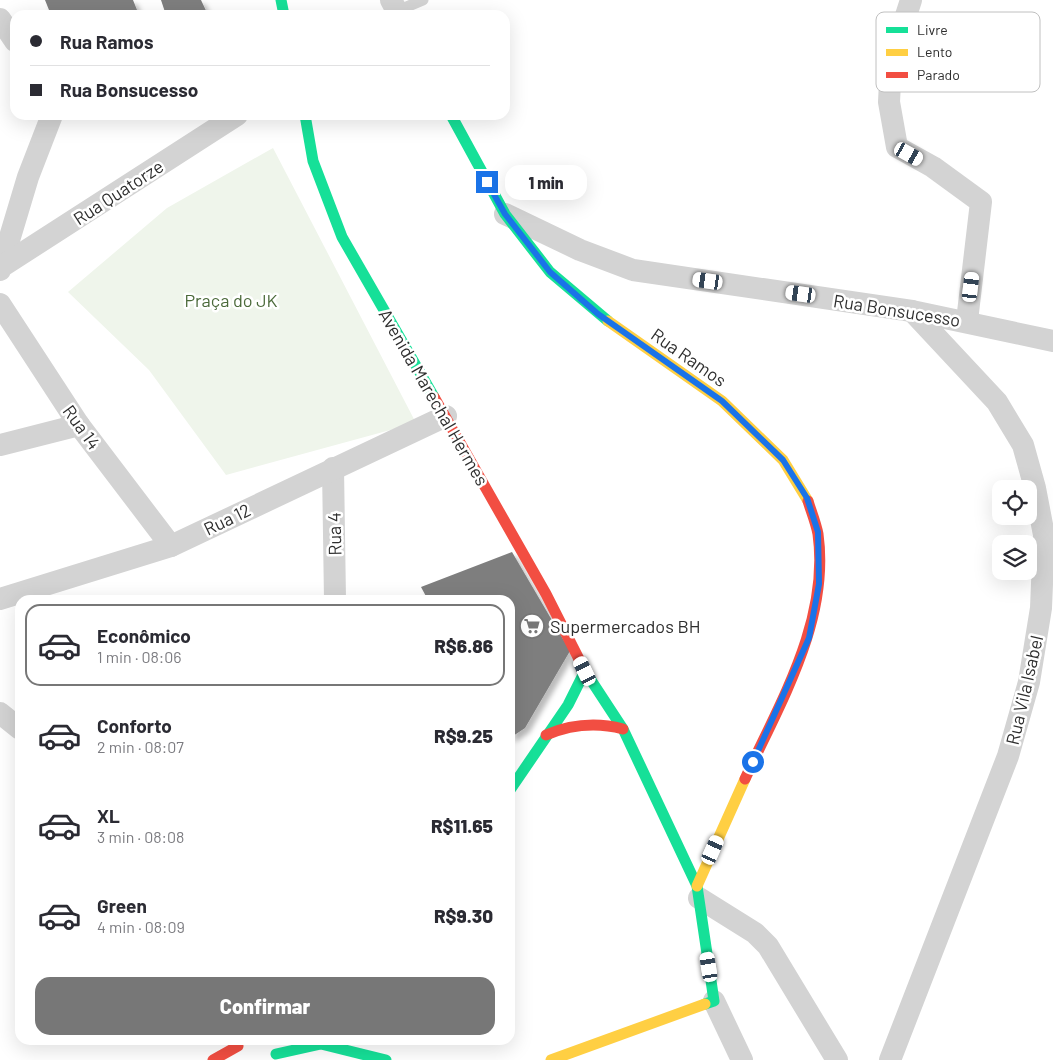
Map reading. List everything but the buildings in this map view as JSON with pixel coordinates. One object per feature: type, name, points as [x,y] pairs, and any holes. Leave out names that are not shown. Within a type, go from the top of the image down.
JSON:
[{"type":"street","points":[[907,12],[911,0]]},
{"type":"street","points":[[0,19],[10,34]]},
{"type":"street","points":[[890,92],[889,102],[897,147],[933,167],[981,202],[967,321]]},
{"type":"street","points":[[0,268],[28,177],[50,120]]},
{"type":"street","name":"Rua Quatorze","points":[[0,268],[229,120]]},
{"type":"street","name":"Avenida Marechal Hermes","points":[[306,120],[313,160],[342,237],[546,594],[585,671],[623,729],[698,892],[714,1001]]},
{"type":"street","points":[[455,120],[505,214]]},
{"type":"street","name":"Rua Bonsucesso","points":[[505,214],[580,250],[634,270],[912,311],[967,321],[1053,341]]},
{"type":"street","name":"Rua Ramos","points":[[505,214],[557,278],[598,314],[722,401],[783,460],[807,498],[818,532],[819,584],[809,638],[698,892]]},
{"type":"street","name":"Rua 14","points":[[0,304],[79,425],[171,546]]},
{"type":"street","name":"Rua Vila Isabel","points":[[890,1060],[1008,756],[1029,682],[1041,608],[1044,535],[1035,488],[1023,445],[997,402],[912,311]]},
{"type":"street","name":"Rua 12","points":[[0,599],[171,546],[446,416]]},
{"type":"street","points":[[0,445],[79,425]]},
{"type":"street","name":"Rua 4","points":[[333,468],[335,595]]},
{"type":"street","points":[[515,782],[568,704],[585,671]]},
{"type":"street","points":[[0,713],[15,726]]},
{"type":"street","points":[[546,735],[559,729],[588,724],[623,729]]},
{"type":"street","points":[[698,892],[755,933],[768,946],[837,1060]]},
{"type":"street","points":[[551,1060],[714,1001],[742,1060]]},
{"type":"street","points":[[213,1060],[236,1045]]},
{"type":"street","points":[[239,1045],[243,1060]]},
{"type":"street","points":[[274,1055],[310,1045]]},
{"type":"street","points":[[332,1045],[386,1060]]},
{"type":"lane","points":[[396,9],[423,0]]},
{"type":"green space","name":"Praça do JK","points":[[273,148],[416,423],[226,475],[149,370],[68,292],[167,208]]},
{"type":"traffic: fast","points":[[281,0],[283,10]]},
{"type":"traffic: fast","points":[[306,120],[313,161],[342,237],[434,397]]},
{"type":"traffic: fast","points":[[454,120],[505,214],[550,272],[608,321]]},
{"type":"traffic: fast","points":[[585,671],[623,729],[697,886],[714,1001],[705,1004]]},
{"type":"traffic: fast","points":[[515,783],[568,705],[585,671]]},
{"type":"traffic: fast","points":[[276,1054],[316,1045]]},
{"type":"traffic: fast","points":[[325,1045],[386,1060]]},
{"type":"traffic: slow","points":[[608,321],[722,401],[783,460],[808,501]]},
{"type":"traffic: slow","points":[[697,886],[745,779]]},
{"type":"traffic: slow","points":[[551,1060],[705,1004]]},
{"type":"traffic: jam","points":[[434,397],[546,594],[585,671]]},
{"type":"traffic: jam","points":[[745,779],[787,691],[799,660],[817,598],[820,566],[818,534],[808,501]]},
{"type":"traffic: jam","points":[[546,735],[565,728],[584,725],[603,725],[623,729]]},
{"type":"traffic: jam","points":[[213,1060],[238,1046]]},
{"type":"place","name":"Supermercados BH","points":[[532,626]]},
{"type":"route","points":[[487,182],[505,214],[550,272],[598,314],[722,401],[783,460],[807,498],[818,532],[819,584],[809,638],[753,762]]}]
